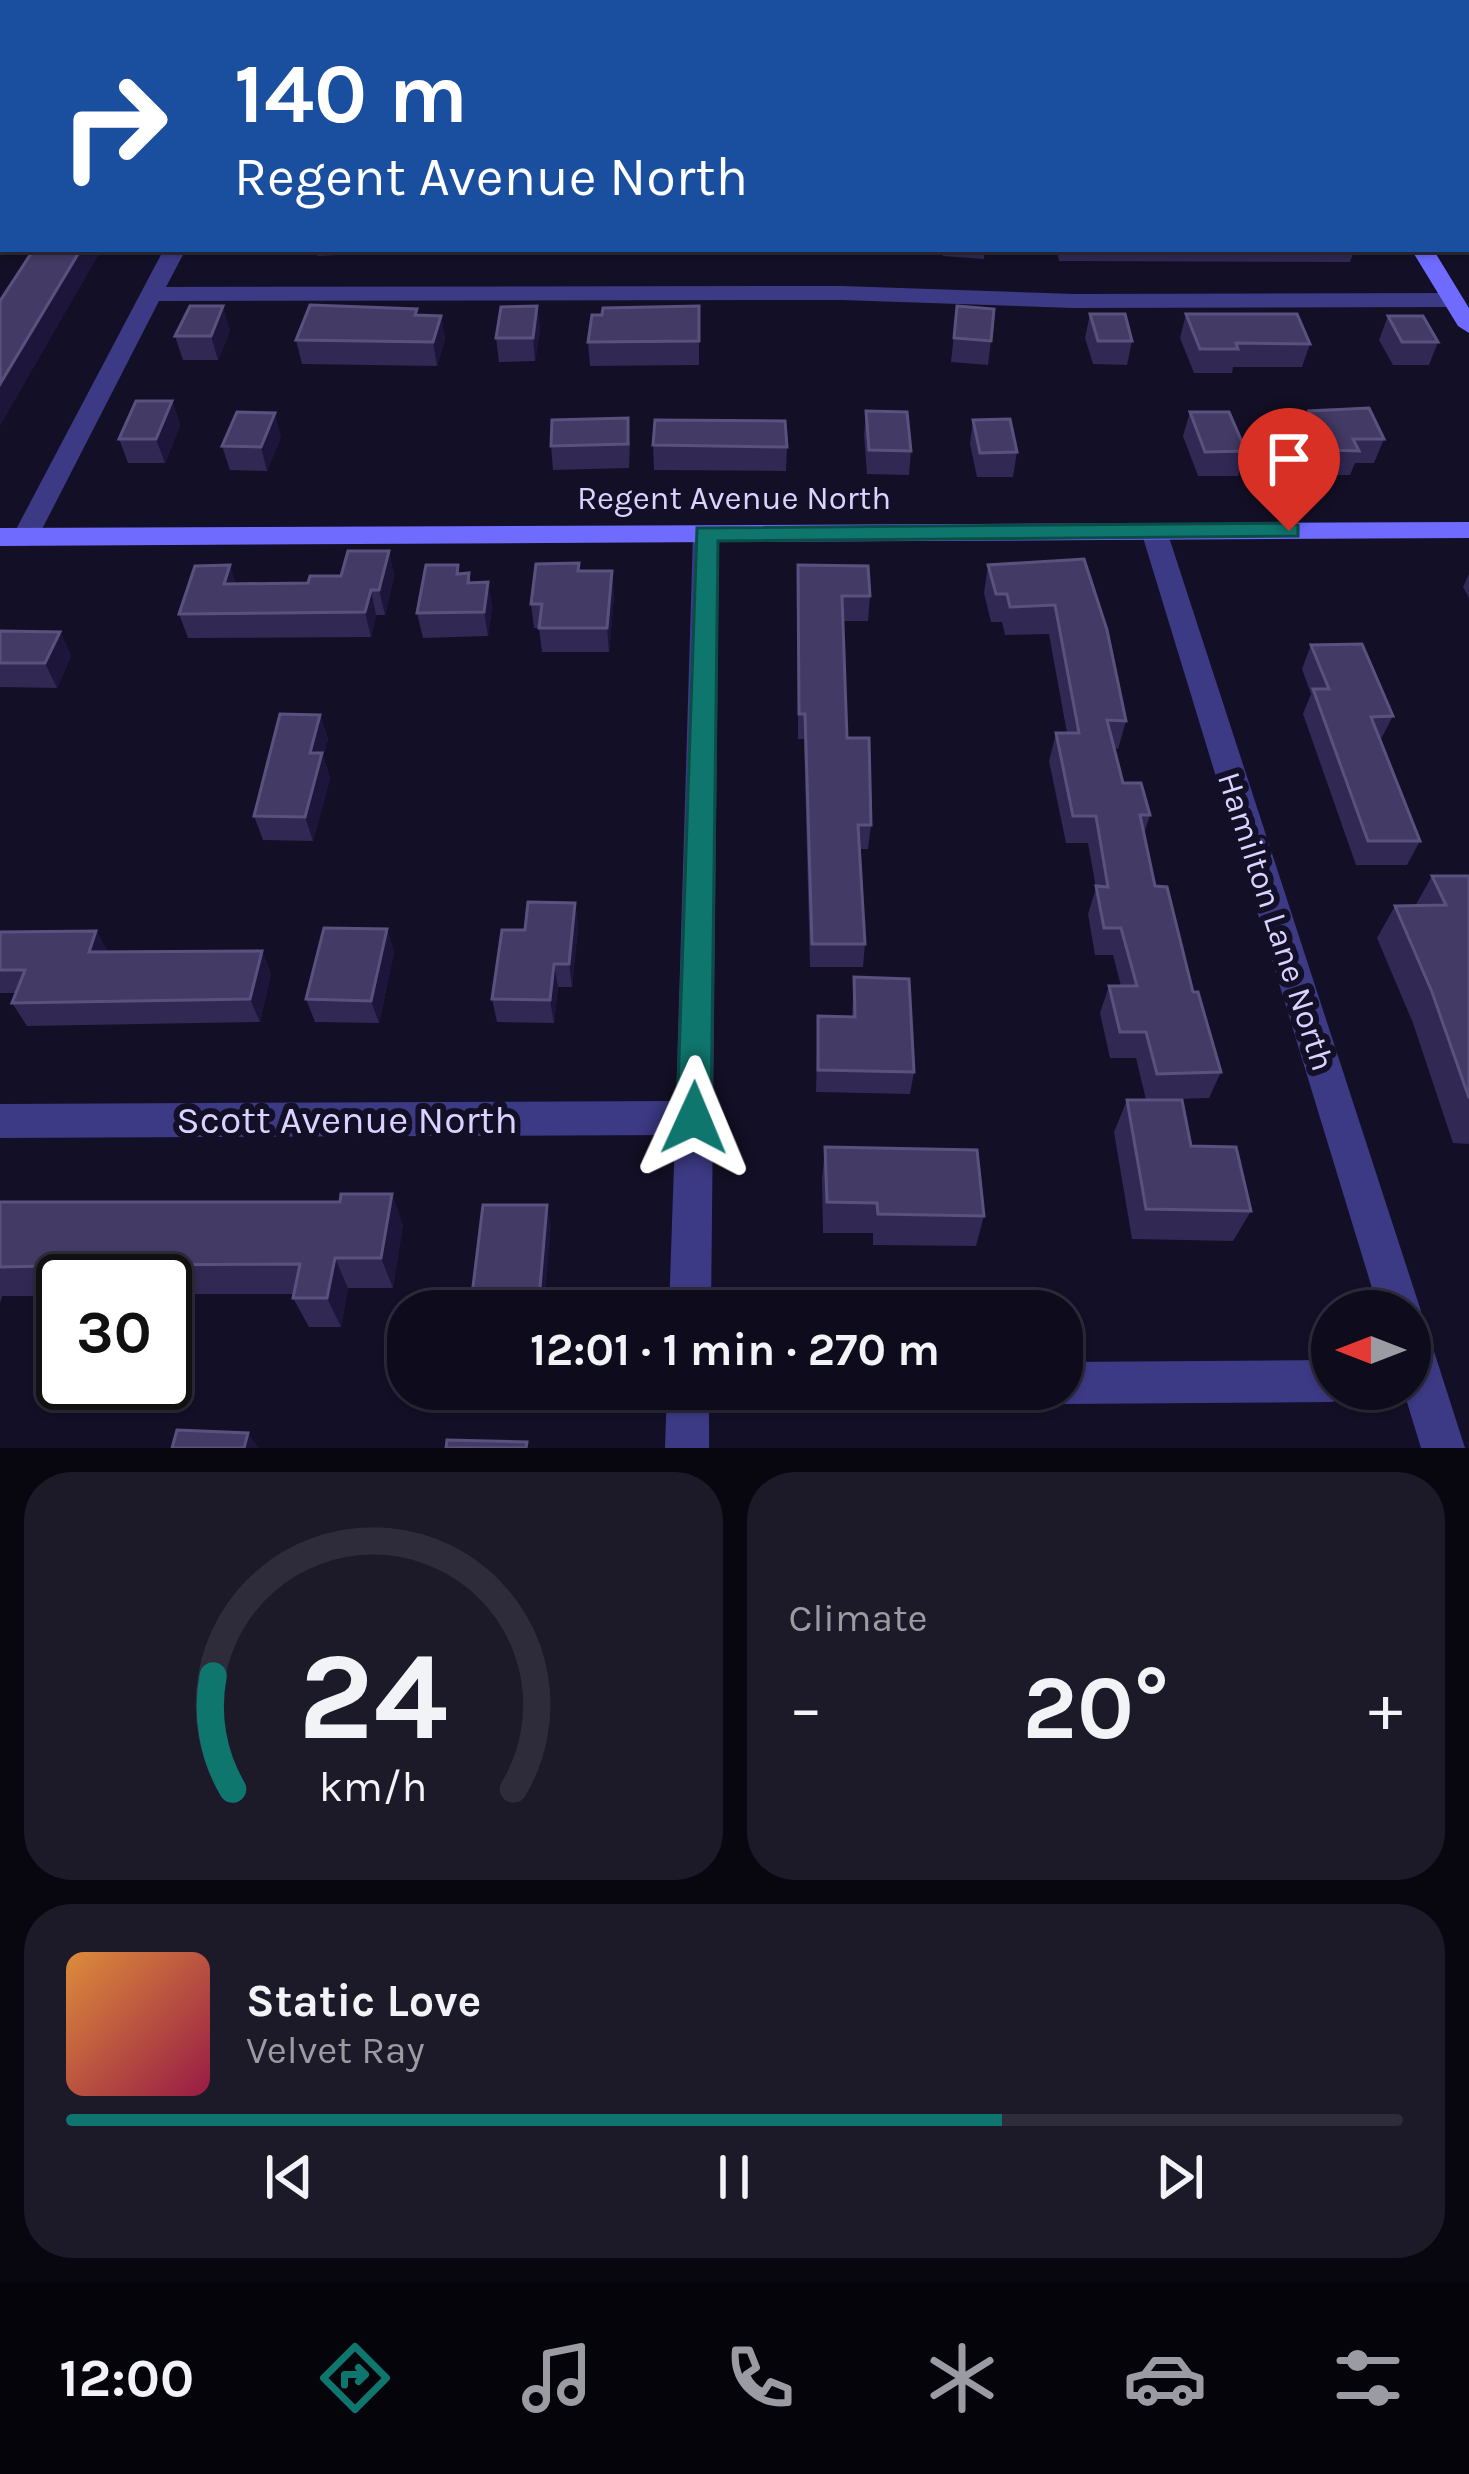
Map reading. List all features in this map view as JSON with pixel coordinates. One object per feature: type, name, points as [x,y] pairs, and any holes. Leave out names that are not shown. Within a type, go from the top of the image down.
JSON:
[{"type":"street","points":[[12,537],[175,252]]},
{"type":"street","points":[[1424,252],[1469,326]]},
{"type":"street","points":[[154,294],[862,293],[1073,302],[1454,301]]},
{"type":"street","name":"Regent Avenue North","points":[[12,537],[1469,530]]},
{"type":"street","name":"Hamilton Lane North","points":[[1154,532],[1393,1290]]},
{"type":"street","points":[[690,1290],[706,533]]},
{"type":"street","name":"Scott Avenue North","points":[[0,1121],[694,1118]]},
{"type":"street","points":[[1083,1383],[1311,1381]]},
{"type":"street","points":[[687,1448],[688,1410]]},
{"type":"street","points":[[1429,1410],[1443,1448]]},
{"type":"building","points":[[32,252],[79,252],[0,384],[0,301]]},
{"type":"building","points":[[310,305],[417,309],[415,315],[441,316],[433,342],[296,340]]},
{"type":"building","points":[[190,306],[223,306],[211,336],[175,336]]},
{"type":"building","points":[[537,306],[533,338],[496,338],[501,307]]},
{"type":"building","points":[[699,306],[699,341],[588,342],[592,315],[602,315],[603,308]]},
{"type":"building","points":[[957,306],[994,309],[991,341],[954,338]]},
{"type":"building","points":[[1090,314],[1125,314],[1132,341],[1098,341]]},
{"type":"building","points":[[1186,314],[1297,314],[1310,344],[1236,343],[1238,349],[1200,349]]},
{"type":"building","points":[[1388,316],[1423,316],[1438,342],[1402,342]]},
{"type":"building","points":[[136,401],[172,401],[156,439],[119,439]]},
{"type":"building","points":[[1369,408],[1384,439],[1353,439],[1359,451],[1326,450],[1309,411]]},
{"type":"building","points":[[866,411],[907,412],[911,451],[869,450]]},
{"type":"building","points":[[237,412],[275,413],[261,447],[222,446]]},
{"type":"building","points":[[1190,412],[1229,412],[1246,451],[1205,452]]},
{"type":"building","points":[[628,418],[628,444],[551,446],[552,420]]},
{"type":"building","points":[[1010,419],[1017,452],[980,453],[973,420]]},
{"type":"building","points":[[655,420],[785,421],[787,447],[653,445]]},
{"type":"building","points":[[348,551],[389,551],[379,590],[371,590],[365,612],[179,614],[195,566],[230,565],[224,584],[308,583],[310,576],[341,576]]},
{"type":"building","points":[[1084,559],[1107,630],[1126,721],[1107,720],[1123,783],[1141,783],[1150,815],[1140,815],[1155,886],[1167,887],[1193,992],[1198,992],[1221,1072],[1157,1074],[1146,1032],[1120,1032],[1109,986],[1137,986],[1121,928],[1104,928],[1096,886],[1108,887],[1096,816],[1073,816],[1056,733],[1079,733],[1055,605],[1010,607],[1007,594],[996,594],[988,565]]},
{"type":"building","points":[[579,563],[578,571],[612,571],[607,628],[539,628],[542,604],[531,604],[536,564]]},
{"type":"building","points":[[426,565],[458,565],[457,574],[469,573],[468,583],[488,582],[484,612],[417,613]]},
{"type":"building","points":[[798,565],[868,566],[870,596],[842,596],[847,738],[869,738],[871,825],[858,825],[865,944],[812,944],[805,714],[799,714]]},
{"type":"building","points":[[0,631],[60,632],[45,663],[0,663]]},
{"type":"building","points":[[1362,644],[1393,716],[1371,717],[1420,841],[1368,841],[1313,689],[1329,689],[1311,645]]},
{"type":"building","points":[[280,714],[320,715],[310,753],[322,753],[305,817],[254,816]]},
{"type":"building","points":[[1432,876],[1469,876],[1469,1098],[1395,906],[1446,905]]},
{"type":"building","points":[[528,902],[575,903],[569,964],[554,964],[550,1000],[492,999],[502,930],[525,930]]},
{"type":"building","points":[[324,928],[387,929],[371,1001],[306,999]]},
{"type":"building","points":[[96,931],[89,952],[262,951],[250,999],[12,1003],[25,970],[0,970],[0,932]]},
{"type":"building","points":[[854,977],[909,979],[914,1072],[818,1070],[818,1016],[855,1017]]},
{"type":"building","points":[[1127,1100],[1182,1100],[1191,1146],[1236,1147],[1251,1211],[1146,1209]]},
{"type":"building","points":[[825,1147],[977,1150],[984,1216],[878,1214],[877,1203],[827,1202]]},
{"type":"building","points":[[341,1194],[392,1194],[381,1258],[335,1258],[327,1298],[293,1298],[300,1264],[192,1265],[192,1254],[36,1254],[36,1266],[0,1267],[0,1202],[340,1202]]},
{"type":"building","points":[[483,1205],[547,1205],[540,1290],[473,1290]]},
{"type":"building","points":[[177,1430],[248,1433],[244,1448],[172,1448]]},
{"type":"building","points":[[447,1440],[527,1442],[526,1448],[446,1448]]},
{"type":"route","points":[[694,1118],[706,533],[1289,531]]}]
